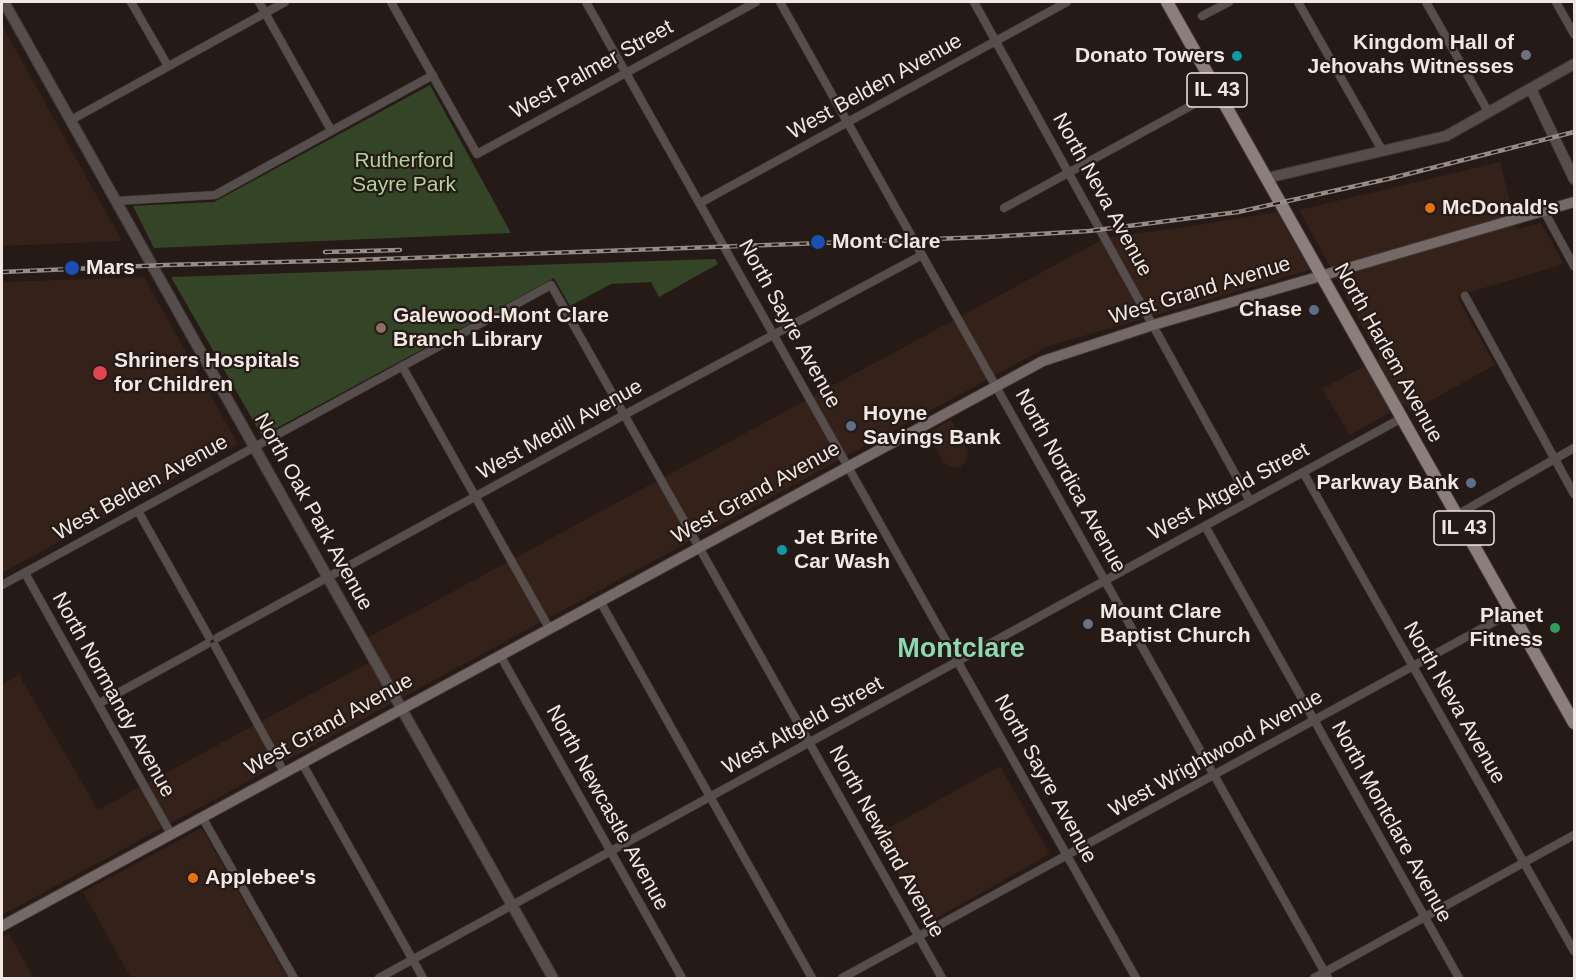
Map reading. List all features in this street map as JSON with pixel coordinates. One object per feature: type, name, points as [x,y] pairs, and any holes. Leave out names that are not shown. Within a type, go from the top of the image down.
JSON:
[{"type":"main road","name":"North Harlem Avenue","points":[[1167,2],[1575,723]]},
{"type":"main road","name":"West Grand Avenue","points":[[2,926],[1043,360],[1153,325],[1575,202]]},
{"type":"street","name":"North Oak Park Avenue","points":[[4,2],[553,978]]},
{"type":"street","points":[[131,2],[168,66]]},
{"type":"street","points":[[259,2],[332,130]]},
{"type":"street","points":[[71,120],[285,2]]},
{"type":"street","points":[[116,201],[215,195],[433,75],[392,2]]},
{"type":"street","name":"North Sayre Avenue","points":[[586,2],[1137,978]]},
{"type":"street","name":"West Palmer Street","points":[[433,75],[477,154],[756,2]]},
{"type":"street","name":"North Nordica Avenue","points":[[780,2],[1327,975]]},
{"type":"street","name":"North Neva Avenue","points":[[974,2],[1250,501]]},
{"type":"street","name":"West Belden Avenue","points":[[700,203],[1067,2]]},
{"type":"street","points":[[1202,16],[1229,2]]},
{"type":"street","points":[[1298,2],[1383,152]]},
{"type":"street","points":[[1426,2],[1489,113]]},
{"type":"street","points":[[1556,2],[1575,34]]},
{"type":"street","points":[[1267,178],[1446,136],[1575,64]]},
{"type":"street","points":[[1532,89],[1575,179]]},
{"type":"street","points":[[1005,208],[1218,91]]},
{"type":"street","points":[[1544,212],[1575,266]]},
{"type":"street","name":"West Medill Avenue","points":[[98,704],[624,415],[922,255]]},
{"type":"street","name":"West Belden Avenue","points":[[2,585],[551,285]]},
{"type":"street","name":"North Newland Avenue","points":[[551,285],[942,978]]},
{"type":"street","points":[[1465,296],[1575,494]]},
{"type":"street","points":[[402,366],[549,628]]},
{"type":"street","name":"West Altgeld Street","points":[[379,978],[1402,418]]},
{"type":"street","points":[[1457,515],[1575,448]]},
{"type":"street","name":"North Neva Avenue","points":[[1303,472],[1575,951]]},
{"type":"street","points":[[138,511],[284,772]]},
{"type":"street","name":"North Montclare Avenue","points":[[1204,526],[1459,978]]},
{"type":"street","name":"North Normandy Avenue","points":[[25,573],[171,834]]},
{"type":"street","points":[[600,601],[812,978]]},
{"type":"street","name":"West Wrightwood Avenue","points":[[842,978],[1512,612]]},
{"type":"street","name":"North Newcastle Avenue","points":[[500,655],[682,978]]},
{"type":"street","points":[[302,763],[423,978]]},
{"type":"street","points":[[202,817],[294,978]]},
{"type":"street","points":[[1314,978],[1327,975],[1575,835]]},
{"type":"shaded area","points":[[2,25],[122,241],[2,246]]},
{"type":"shaded area","points":[[1500,162],[1517,229],[1541,223],[1564,264],[1457,296],[1495,365],[1410,412],[1406,404],[1350,435],[1322,389],[1380,358],[1299,210]]},
{"type":"shaded area","points":[[1277,212],[1310,270],[1049,346],[2,915],[2,685],[19,675],[98,810],[370,662],[360,642],[1107,237]]},
{"type":"shaded area","name":"Shriners Hospitals for Children","points":[[144,277],[238,444],[2,573],[2,282]]},
{"type":"shaded area","points":[[951,420],[968,455],[960,467],[953,468],[943,462],[927,433]]},
{"type":"shaded area","points":[[1000,766],[1050,854],[926,924],[876,835]]},
{"type":"shaded area","points":[[202,828],[288,978],[131,978],[83,892]]},
{"type":"shaded area","points":[[9,934],[34,978],[2,978],[2,938]]},
{"type":"green space","name":"Rutherford Sayre Park","points":[[430,85],[511,233],[154,248],[133,206],[214,202]]},
{"type":"green space","points":[[715,259],[718,264],[659,297],[651,282],[611,284],[570,306],[554,278],[262,436],[171,277]]},
{"type":"railway","points":[[2,272],[987,237],[1089,231],[1238,212],[1392,178],[1574,132]]},
{"type":"railway","points":[[325,252],[400,250]]},
{"type":"place","name":"Kingdom Hall of Jehovahs Witnesses","points":[[1526,55]]},
{"type":"place","name":"Donato Towers","points":[[1237,56]]},
{"type":"place","name":"McDonald's","points":[[1430,208]]},
{"type":"place","name":"Mont Clare","points":[[818,242]]},
{"type":"place","name":"Mars","points":[[72,268]]},
{"type":"place","name":"Chase","points":[[1314,310]]},
{"type":"place","name":"Galewood-Mont Clare Branch Library","points":[[381,328]]},
{"type":"place","name":"Shriners Hospitals for Children","points":[[100,373]]},
{"type":"place","name":"Hoyne Savings Bank","points":[[851,426]]},
{"type":"place","name":"Parkway Bank","points":[[1471,483]]},
{"type":"place","name":"Jet Brite Car Wash","points":[[782,550]]},
{"type":"place","name":"Mount Clare Baptist Church","points":[[1088,624]]},
{"type":"place","name":"Planet Fitness","points":[[1555,628]]},
{"type":"place","name":"Applebee's","points":[[193,878]]},
{"type":"district","name":"Montclare","points":[[961,650]]}]
